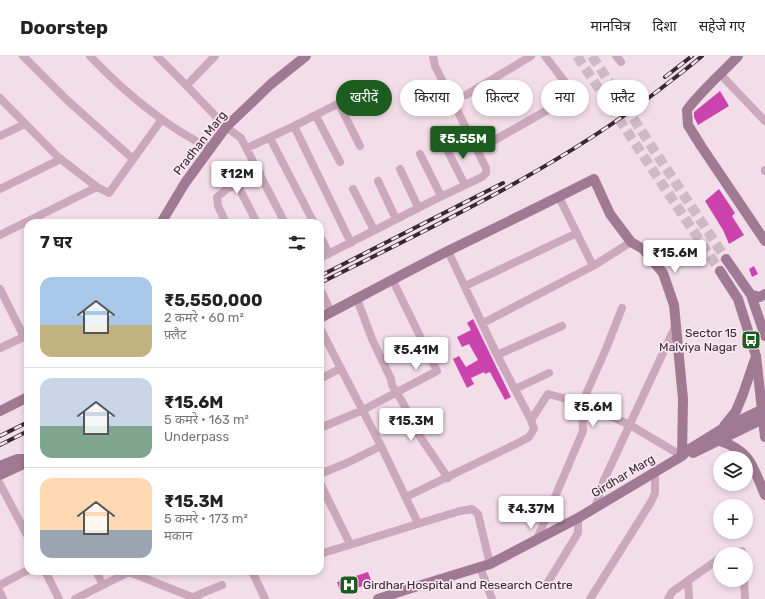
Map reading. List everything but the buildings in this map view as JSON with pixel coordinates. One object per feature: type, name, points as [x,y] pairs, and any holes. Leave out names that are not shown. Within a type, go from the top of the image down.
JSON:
[{"type":"street","points":[[23,56],[67,100],[133,159]]},
{"type":"street","points":[[90,56],[108,75],[142,104],[194,141],[210,148]]},
{"type":"street","points":[[157,56],[187,85],[226,127],[241,138],[283,219]]},
{"type":"street","points":[[187,85],[215,56]]},
{"type":"street","name":"Pradhan Marg","points":[[164,219],[184,183],[226,127],[271,84],[306,56]]},
{"type":"street","points":[[324,256],[418,207],[482,177],[486,173],[486,168],[435,66],[433,56]]},
{"type":"street","points":[[466,95],[531,56]]},
{"type":"street","points":[[488,144],[546,112],[569,97],[568,86],[545,56]]},
{"type":"street","points":[[738,56],[721,75],[698,96],[687,110],[688,125],[700,146],[765,239],[765,250]]},
{"type":"street","points":[[721,75],[765,121]]},
{"type":"street","points":[[0,98],[61,159],[97,187],[109,192],[162,118]]},
{"type":"street","points":[[247,148],[336,106]]},
{"type":"street","points":[[316,116],[340,162]]},
{"type":"street","points":[[345,116],[360,146]]},
{"type":"street","points":[[0,136],[25,124]]},
{"type":"street","points":[[294,126],[351,243]]},
{"type":"street","points":[[270,138],[312,219]]},
{"type":"street","points":[[444,144],[464,186]]},
{"type":"street","points":[[420,154],[441,196]]},
{"type":"street","points":[[0,189],[61,159]]},
{"type":"street","points":[[400,169],[418,207]]},
{"type":"street","points":[[224,219],[218,206],[217,197],[227,189],[260,173]]},
{"type":"street","points":[[324,316],[448,251],[594,179],[610,214],[631,242],[643,249],[663,273],[674,305],[683,399],[682,456]]},
{"type":"street","points":[[378,181],[396,219]]},
{"type":"street","points":[[237,184],[255,219]]},
{"type":"street","points":[[32,219],[97,187]]},
{"type":"street","points":[[353,189],[374,230]]},
{"type":"street","points":[[559,197],[593,266]]},
{"type":"street","points":[[0,235],[24,223]]},
{"type":"street","points":[[465,286],[577,233]]},
{"type":"street","points":[[483,323],[593,266],[631,242]]},
{"type":"street","points":[[324,244],[329,254]]},
{"type":"street","points":[[406,497],[520,442],[529,436],[534,429],[531,420],[497,355],[448,251]]},
{"type":"street","points":[[726,259],[751,296],[765,336]]},
{"type":"street","points":[[720,271],[738,299],[756,356],[764,413],[765,437]]},
{"type":"street","points":[[324,426],[363,410],[437,371],[393,280]]},
{"type":"street","points":[[0,289],[24,332]]},
{"type":"street","points":[[751,296],[760,297],[765,294]]},
{"type":"street","points":[[324,297],[330,312]]},
{"type":"street","points":[[357,299],[392,385],[419,435],[448,478]]},
{"type":"street","points":[[537,539],[583,431],[582,403],[622,308]]},
{"type":"street","points":[[595,508],[604,480],[676,325]]},
{"type":"street","points":[[497,355],[562,326]]},
{"type":"street","points":[[324,336],[363,410],[418,523]]},
{"type":"street","points":[[0,348],[24,337]]},
{"type":"street","points":[[722,429],[736,411],[756,356]]},
{"type":"street","points":[[324,377],[341,368]]},
{"type":"street","points":[[515,389],[548,373]]},
{"type":"street","points":[[531,420],[548,394],[582,403],[630,425],[682,456],[690,455],[720,441],[764,413]]},
{"type":"street","points":[[1,412],[24,399]]},
{"type":"street","points":[[682,456],[688,450],[722,429],[764,413]]},
{"type":"street","points":[[720,441],[731,444],[742,451],[751,462],[765,495]]},
{"type":"street","points":[[324,472],[350,462],[381,446]]},
{"type":"street","name":"Girdhar Marg","points":[[378,599],[391,597],[490,564],[578,518],[682,456]]},
{"type":"street","points":[[0,466],[17,459],[24,459]]},
{"type":"street","points":[[0,475],[24,464]]},
{"type":"street","points":[[590,599],[651,502],[655,493],[655,471]]},
{"type":"street","points":[[0,484],[24,529]]},
{"type":"street","points":[[324,491],[350,544]]},
{"type":"street","points":[[324,553],[460,510],[472,509],[478,514],[490,564]]},
{"type":"street","points":[[548,582],[578,533],[578,518]]},
{"type":"street","points":[[668,599],[672,592],[713,563]]},
{"type":"street","points":[[480,567],[492,599]]},
{"type":"street","points":[[0,585],[24,572]]},
{"type":"street","points":[[47,575],[59,599]]},
{"type":"street","points":[[98,575],[103,585]]},
{"type":"street","points":[[75,599],[124,575]]},
{"type":"street","points":[[138,575],[195,598],[222,585]]},
{"type":"street","points":[[255,575],[265,599]]},
{"type":"street","points":[[688,581],[690,599]]},
{"type":"street","points":[[744,587],[745,599]]},
{"type":"street","points":[[0,592],[3,599]]},
{"type":"tunnel","points":[[577,56],[720,271]]},
{"type":"tunnel","points":[[592,56],[726,259]]},
{"type":"railway","points":[[665,77],[692,56]]},
{"type":"railway","points":[[324,281],[451,218],[537,171],[619,119],[702,56]]},
{"type":"railway","points":[[324,274],[503,183]]},
{"type":"railway","points":[[0,436],[24,424]]},
{"type":"railway","points":[[0,445],[24,433]]},
{"type":"place","name":"Sector 15 Malviya Nagar","points":[[751,340]]},
{"type":"place","name":"Girdhar Hospital and Research Centre","points":[[349,585]]}]
